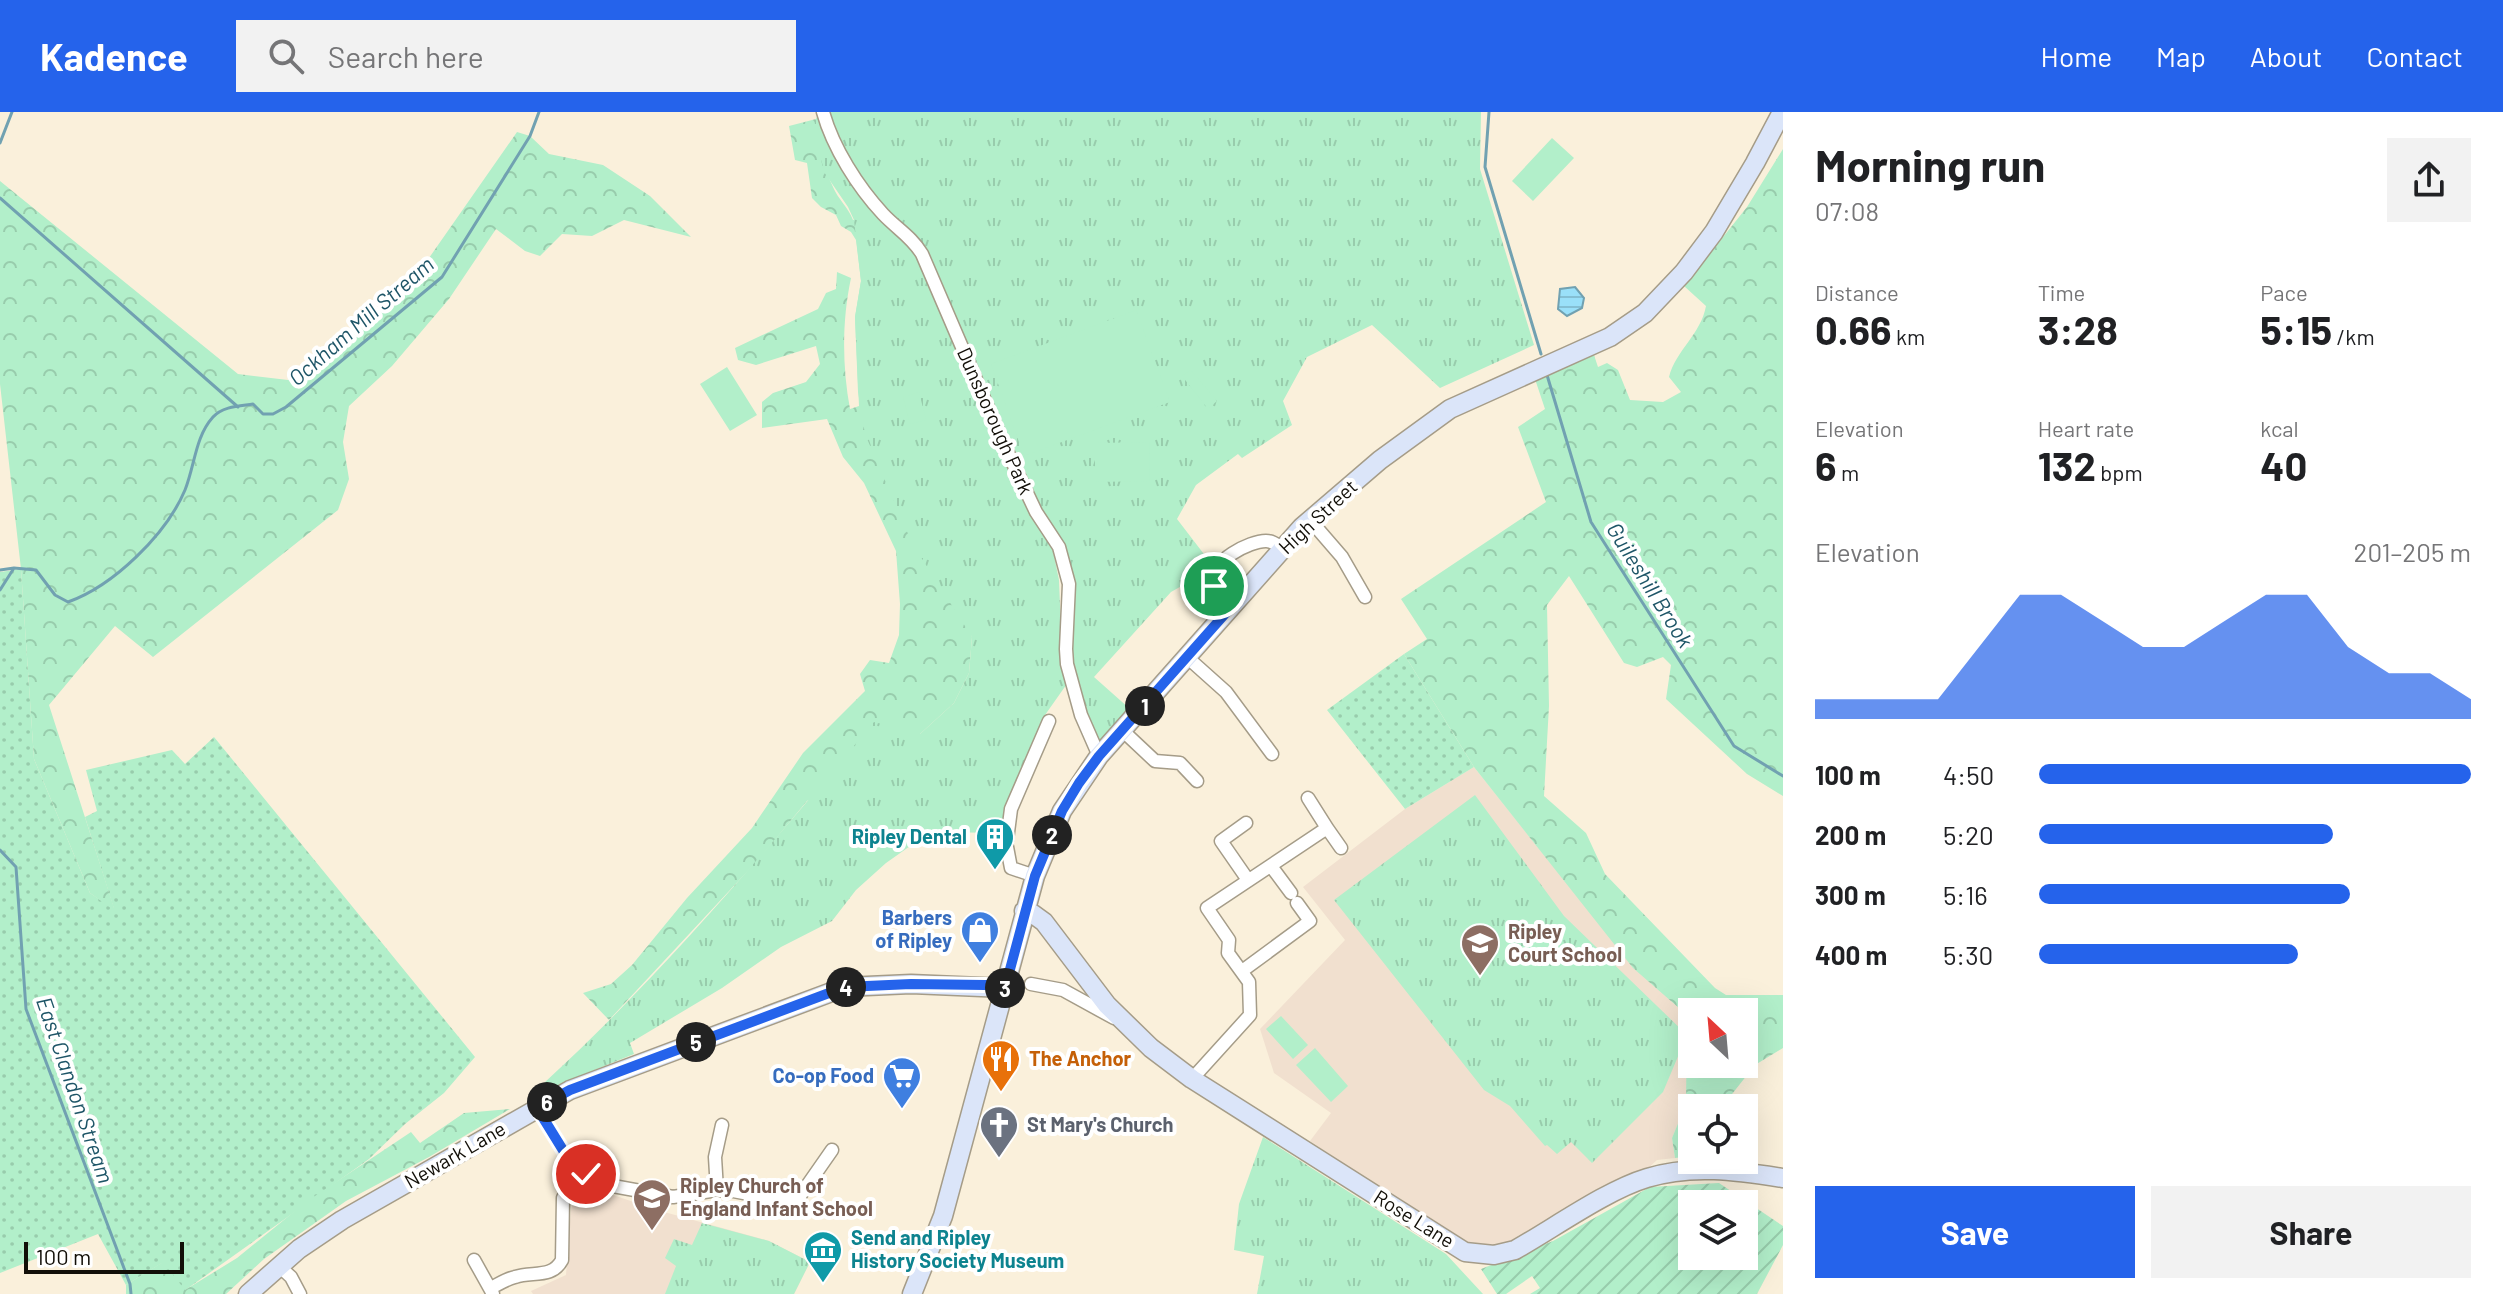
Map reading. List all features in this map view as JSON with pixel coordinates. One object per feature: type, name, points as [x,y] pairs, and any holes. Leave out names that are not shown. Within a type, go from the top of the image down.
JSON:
[{"type":"main road","name":"High Street","points":[[912,1294],[943,1216],[1035,876],[1062,811],[1099,756],[1310,520],[1380,460],[1465,401],[1558,363],[1629,326],[1661,298],[1684,272],[1727,212],[1782,112]]},
{"type":"main road","name":"Rose Lane","points":[[1024,911],[1044,922],[1082,974],[1124,1023],[1151,1048],[1192,1079],[1465,1252],[1494,1255],[1515,1250],[1646,1178],[1700,1169],[1783,1178]]},
{"type":"main road","name":"Newark Lane","points":[[248,1294],[279,1266],[342,1220],[570,1090],[840,988],[899,984],[1005,988]]},
{"type":"street","name":"Dunsborough Park","points":[[823,112],[838,148],[863,188],[893,225],[917,245],[1001,438],[1036,512],[1059,547],[1069,584],[1067,664],[1081,715],[1099,756]]},
{"type":"street","points":[[1310,520],[1342,557],[1365,597]]},
{"type":"street","points":[[1232,606],[1214,586],[1217,568],[1239,551],[1256,543],[1271,542],[1283,549]]},
{"type":"street","points":[[1188,658],[1226,692],[1272,754]]},
{"type":"street","points":[[1035,876],[1011,868],[1007,844],[1011,809],[1049,721]]},
{"type":"street","points":[[1122,730],[1155,761],[1180,763],[1197,781]]},
{"type":"street","points":[[1308,798],[1341,848]]},
{"type":"street","points":[[1246,823],[1221,841],[1248,880]]},
{"type":"street","points":[[1192,1079],[1250,1015],[1249,982],[1228,953],[1229,940],[1207,908],[1327,828]]},
{"type":"street","points":[[1242,971],[1310,921],[1271,866]]},
{"type":"street","points":[[1063,990],[1082,974]]},
{"type":"street","name":"Rose Lane","points":[[1031,984],[1063,990],[1124,1023]]},
{"type":"street","points":[[537,1108],[560,1147],[578,1168],[613,1186],[673,1197],[717,1190],[795,1203],[832,1150]]},
{"type":"street","points":[[717,1190],[715,1157],[722,1125]]},
{"type":"street","points":[[474,1260],[492,1291],[553,1271],[562,1260],[563,1198],[578,1168]]},
{"type":"street","points":[[279,1266],[291,1277],[300,1294]]},
{"type":"shaded area","name":"Ripley Court School","points":[[1474,767],[1576,895],[1678,1005],[1678,1078],[1690,1078],[1688,1094],[1678,1094],[1678,1124],[1672,1138],[1675,1158],[1657,1160],[1643,1173],[1535,1239],[1481,1252],[1415,1213],[1310,1141],[1331,1113],[1274,1073],[1260,1029],[1345,940],[1303,887],[1405,809]]},
{"type":"shaded area","name":"Ripley Church of England Infant School","points":[[581,1184],[657,1210],[769,1241],[810,1262],[794,1294],[533,1294],[531,1291],[566,1275],[571,1209]]},
{"type":"green space","points":[[825,112],[1481,112],[1480,169],[1534,345],[1440,388],[1372,325],[1307,357],[1283,401],[1292,425],[1242,458],[1238,454],[1196,485],[1177,519],[1210,562],[1208,571],[1171,592],[1094,677],[1130,709],[1103,739],[1097,739],[1092,734],[1070,660],[1073,580],[1034,502],[919,243],[873,199],[840,146]]},
{"type":"green space","points":[[818,114],[836,149],[915,246],[1011,465],[1053,551],[1059,580],[1062,654],[1069,681],[1045,715],[1007,819],[1005,841],[1000,842],[990,833],[950,832],[923,837],[886,863],[856,890],[832,921],[781,947],[722,988],[630,1043],[634,1054],[553,1090],[544,1083],[673,953],[874,722],[920,734],[954,703],[969,673],[972,637],[912,543],[865,434],[858,392],[855,317],[861,281],[854,220],[824,172],[816,139]]},
{"type":"green space","points":[[816,119],[821,154],[835,191],[853,220],[865,218],[972,637],[969,673],[954,703],[920,734],[807,801],[758,860],[609,1020],[583,993],[611,984],[632,965],[687,898],[752,828],[803,753],[865,691],[860,674],[870,660],[889,663],[899,635],[896,551],[864,483],[843,457],[827,419],[762,428],[762,402],[773,393],[806,382],[820,364],[816,346],[756,365],[738,360],[735,348],[818,309],[826,293],[836,289],[837,272],[851,278],[844,360],[850,409],[859,406],[855,317],[861,281],[856,240],[851,232],[841,226],[836,215],[812,198],[807,163],[795,160],[789,126]]},
{"type":"green space","points":[[517,132],[530,136],[549,154],[603,165],[650,196],[691,237],[624,220],[592,236],[562,234],[540,256],[525,251],[496,229],[449,299],[392,366],[349,406],[343,442],[349,479],[338,510],[153,657],[115,626],[49,705],[115,911],[90,893],[34,759],[21,569],[0,384],[0,181],[238,374],[288,380],[415,278]]},
{"type":"green space","points":[[1552,138],[1574,158],[1533,201],[1512,181]]},
{"type":"green space","points":[[1783,149],[1783,796],[1747,774],[1666,699],[1671,665],[1663,657],[1637,667],[1624,663],[1569,576],[1547,605],[1549,706],[1544,796],[1586,833],[1605,874],[1715,988],[1726,995],[1783,995],[1783,1048],[1758,1063],[1758,998],[1678,998],[1678,1007],[1633,968],[1474,767],[1404,654],[1427,639],[1401,599],[1546,502],[1518,427],[1545,409],[1535,379],[1594,355],[1598,367],[1607,363],[1618,370],[1630,400],[1663,402],[1681,392],[1669,377],[1677,358],[1699,325],[1706,306],[1684,286],[1747,207]]},
{"type":"green space","points":[[1136,310],[1170,402],[1024,456],[991,364]]},
{"type":"green space","points":[[727,367],[757,415],[730,431],[700,384]]},
{"type":"green space","points":[[1191,370],[1217,401],[1208,409],[1182,376]]},
{"type":"green space","points":[[919,392],[926,420],[910,424],[903,397]]},
{"type":"green space","points":[[1149,442],[1150,481],[1095,482],[1095,443]]},
{"type":"green space","points":[[21,569],[34,759],[90,893],[114,909],[85,817],[97,811],[86,770],[172,750],[185,764],[214,737],[475,1057],[444,1093],[405,1124],[369,1159],[184,1291],[162,1263],[126,1285],[98,1234],[0,1273],[0,572]]},
{"type":"green space","points":[[1404,654],[1474,767],[1405,809],[1327,710]]},
{"type":"green space","points":[[1475,795],[1564,916],[1678,1026],[1678,1056],[1663,1092],[1592,1163],[1571,1142],[1557,1154],[1545,1146],[1510,1106],[1484,1090],[1334,900]]},
{"type":"green space","points":[[1281,1016],[1308,1045],[1293,1059],[1266,1029]]},
{"type":"green space","points":[[1315,1048],[1348,1086],[1331,1102],[1296,1065]]},
{"type":"green space","points":[[1686,1078],[1745,1078],[1732,1094],[1686,1094]]},
{"type":"green space","points":[[510,1109],[346,1201],[264,1259],[226,1294],[126,1294],[126,1285],[163,1262],[185,1290],[237,1258],[306,1202],[411,1132],[420,1143],[464,1113]]},
{"type":"green space","points":[[1678,1123],[1678,1158],[1675,1158],[1672,1138]]},
{"type":"green space","points":[[1263,1137],[1446,1254],[1483,1294],[1257,1294],[1264,1256],[1234,1250],[1239,1204]]},
{"type":"green space","points":[[1719,1183],[1729,1190],[1678,1190],[1678,1270],[1758,1270],[1758,1209],[1783,1226],[1783,1245],[1757,1294],[1530,1294],[1540,1288],[1532,1276],[1506,1294],[1497,1294],[1481,1269],[1553,1241],[1650,1187]]},
{"type":"green space","points":[[702,1223],[769,1241],[810,1262],[794,1294],[665,1294],[676,1266],[665,1258],[674,1239],[692,1245]]},
{"type":"water","points":[[1575,287],[1584,298],[1582,308],[1567,316],[1558,309],[1560,289]]},
{"type":"waterway","points":[[0,143],[12,112]]},
{"type":"waterway","name":"Ockham Mill Stream","points":[[0,570],[36,570],[55,595],[68,602],[103,584],[120,571],[151,541],[176,507],[185,490],[202,433],[217,413],[253,404],[263,414],[273,414],[286,407],[442,277],[530,136],[539,112]]},
{"type":"waterway","name":"Guileshill Brook","points":[[1489,112],[1485,167],[1541,354]]},
{"type":"waterway","points":[[0,198],[238,407]]},
{"type":"waterway","name":"Guileshill Brook","points":[[1547,375],[1591,522],[1734,746],[1783,776]]},
{"type":"waterway","name":"East Clandon Stream","points":[[0,590],[14,568]]},
{"type":"waterway","name":"East Clandon Stream","points":[[0,850],[16,867],[26,1009],[130,1284],[131,1294]]},
{"type":"place","name":"Ripley Dental","points":[[995,871]]},
{"type":"place","name":"Barbers of Ripley","points":[[980,964]]},
{"type":"place","name":"Ripley Court School","points":[[1480,977]]},
{"type":"place","name":"The Anchor","points":[[1001,1093]]},
{"type":"place","name":"Co-op Food","points":[[902,1110]]},
{"type":"place","name":"St Mary's Church","points":[[999,1159]]},
{"type":"place","name":"Ripley Church of England Infant School","points":[[652,1232]]},
{"type":"place","name":"Send and Ripley History Society Museum","points":[[823,1284]]},
{"type":"route","points":[[586,1174],[566,1155],[537,1108],[570,1090],[845,987],[911,984],[1005,988],[1035,876],[1062,811],[1099,756],[1232,606],[1214,586]]}]
